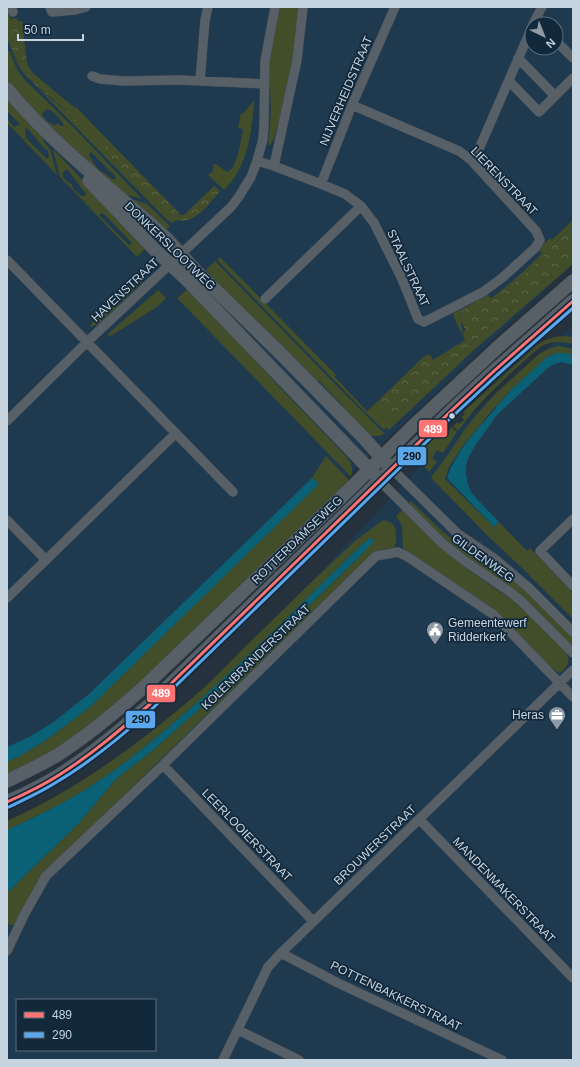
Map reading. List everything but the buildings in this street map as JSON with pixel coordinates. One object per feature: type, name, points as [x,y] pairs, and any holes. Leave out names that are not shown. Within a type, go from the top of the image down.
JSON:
[{"type":"main road","name":"DONKERSLOOTWEG","points":[[7,89],[47,134],[152,225],[206,281],[288,361],[392,469]]},
{"type":"main road","name":"DONKERSLOOTWEG","points":[[7,94],[48,140],[192,285],[380,481]]},
{"type":"main road","name":"ROTTERDAMSEWEG","points":[[7,781],[35,768],[82,739],[144,687],[370,469],[410,428],[498,347],[573,281]]},
{"type":"main road","name":"ROTTERDAMSEWEG","points":[[7,802],[35,789],[66,771],[100,747],[125,726],[176,680],[462,401],[573,301]]},
{"type":"street","points":[[50,7],[52,12],[75,10],[86,7]]},
{"type":"street","points":[[200,81],[205,20],[208,7]]},
{"type":"street","name":"HAVENSTRAAT","points":[[7,421],[87,342],[226,212],[238,198],[251,177],[257,161],[262,139],[264,124],[265,61],[275,7]]},
{"type":"street","points":[[274,166],[297,60],[304,7]]},
{"type":"street","name":"NIJVERHEIDSTRAAT","points":[[321,184],[352,105],[395,7]]},
{"type":"street","points":[[470,159],[479,149],[524,46]]},
{"type":"street","points":[[564,49],[573,58]]},
{"type":"street","points":[[518,58],[555,96]]},
{"type":"street","points":[[92,76],[100,79],[124,81],[200,81],[265,84]]},
{"type":"street","points":[[509,81],[539,112],[573,78]]},
{"type":"street","name":"LIERENSTRAAT","points":[[352,105],[458,151],[470,159],[536,231],[540,240],[535,248],[502,278],[483,292]]},
{"type":"street","name":"STAALSTRAAT","points":[[257,161],[274,166],[345,194],[361,206],[374,223],[402,279],[418,319],[424,322],[483,292]]},
{"type":"street","points":[[265,299],[361,206]]},
{"type":"street","points":[[7,260],[233,492]]},
{"type":"street","points":[[7,598],[176,433]]},
{"type":"street","name":"GILDENWEG","points":[[392,469],[458,534],[495,559],[529,588],[573,632]]},
{"type":"street","name":"GILDENWEG","points":[[380,481],[443,544],[522,602],[573,653]]},
{"type":"street","points":[[573,519],[540,551],[573,586]]},
{"type":"street","points":[[7,520],[46,560]]},
{"type":"street","name":"KOLENBRANDERSTRAAT","points":[[7,951],[11,931],[46,876],[163,765],[376,556],[398,552],[494,615],[573,697]]},
{"type":"street","name":"BROUWERSTRAAT","points":[[223,1060],[268,967],[281,952],[573,670]]},
{"type":"street","name":"LEERLOOIERSTRAAT","points":[[163,765],[313,921]]},
{"type":"street","name":"MANDENMAKERSTRAAT","points":[[419,819],[573,978]]},
{"type":"street","name":"POTTENBAKKERSTRAAT","points":[[281,952],[338,983],[502,1060]]},
{"type":"street","points":[[238,1030],[299,1060]]},
{"type":"shaded area","points":[[7,7],[573,7],[573,264],[112,698],[7,757]]},
{"type":"shaded area","points":[[573,325],[573,1060],[7,1060],[7,889],[157,748],[442,442]]},
{"type":"shaded area","points":[[557,353],[573,355],[573,365],[561,362],[550,366],[497,415],[469,456],[466,465],[468,485],[471,492],[499,522],[494,527],[447,478],[461,450],[496,407],[511,390],[547,357]]},
{"type":"shaded area","points":[[312,478],[319,484],[92,705],[62,729],[41,743],[7,762],[7,747],[29,737],[52,723],[89,694]]},
{"type":"shaded area","points":[[370,538],[374,539],[374,541],[364,552],[231,681],[152,751],[116,779],[78,824],[7,893],[7,830],[48,810],[101,780],[163,732],[273,632]]},
{"type":"green space","points":[[278,7],[299,7],[291,70],[285,101],[274,139],[268,146],[271,111],[268,70]]},
{"type":"green space","points":[[7,13],[10,14],[12,23],[14,54],[25,74],[41,91],[69,114],[76,107],[105,137],[103,139],[109,155],[115,164],[168,217],[174,221],[172,223],[167,220],[24,74],[17,64],[7,38]]},
{"type":"green space","points":[[17,18],[18,21],[22,21],[27,64],[33,73],[75,108],[73,110],[78,120],[74,121],[60,105],[33,83],[20,68],[8,37],[8,32],[12,23],[11,19]]},
{"type":"green space","points":[[7,52],[10,52],[17,69],[25,80],[76,130],[142,199],[124,194],[56,138],[7,81]],"holes":[[[47,109],[54,113],[64,125],[61,126],[57,123],[56,125],[53,125],[46,120],[42,115]],[[91,152],[116,177],[115,179],[112,179],[93,163],[89,155]]]},
{"type":"green space","points":[[7,99],[42,137],[50,149],[57,175],[7,123],[7,119],[14,127],[20,124],[7,111]],"holes":[[[27,128],[48,151],[49,157],[47,159],[26,138],[25,129]]]},
{"type":"green space","points":[[254,100],[250,136],[244,160],[239,171],[224,190],[208,175],[213,171],[213,164],[216,164],[227,172],[232,169],[238,155],[243,129],[238,128],[241,113],[243,114]]},
{"type":"green space","points":[[105,137],[181,215],[184,215],[214,186],[220,191],[201,212],[195,216],[183,221],[174,221],[168,217],[115,164],[102,139]]},
{"type":"green space","points":[[53,149],[77,174],[101,203],[145,249],[137,257],[60,177]],"holes":[[[67,169],[86,194],[85,196],[81,196],[73,189],[72,184],[64,179],[62,173]],[[103,213],[132,243],[129,245],[99,215]]]},
{"type":"green space","points":[[125,197],[147,204],[170,226],[164,232]]},
{"type":"green space","points":[[573,220],[573,226],[534,265],[503,292],[492,300],[490,299],[517,277],[542,253],[538,249],[550,238],[552,240]]},
{"type":"green space","points":[[573,226],[573,257],[485,331],[398,413],[391,412],[379,400],[422,358],[429,354],[433,360],[465,340],[463,334],[465,329],[461,320],[460,312],[488,295],[492,300],[503,292],[534,265]]},
{"type":"green space","points":[[220,257],[336,375],[335,377],[367,411],[379,400],[391,412],[398,413],[485,331],[573,257],[573,264],[474,350],[389,430],[386,428],[384,430],[217,260]]},
{"type":"green space","points":[[215,261],[385,434],[373,436],[366,434],[320,382],[309,377],[206,270]]},
{"type":"green space","points":[[139,271],[146,278],[99,324],[90,327],[91,324],[134,282]]},
{"type":"green space","points":[[189,288],[248,350],[271,378],[346,456],[352,466],[351,477],[177,298]]},
{"type":"green space","points":[[158,290],[166,298],[157,307],[109,337],[108,334]]},
{"type":"green space","points":[[487,294],[488,295],[460,312],[463,336],[453,313],[470,305]]},
{"type":"green space","points":[[566,336],[573,337],[573,344],[556,342],[540,347],[486,397],[458,431],[453,426],[457,422],[459,424],[464,420],[462,417],[465,414],[463,412],[537,345],[551,338]]},
{"type":"green space","points":[[558,346],[573,349],[573,355],[560,353],[550,355],[511,390],[462,447],[449,467],[445,479],[494,527],[499,522],[527,551],[530,548],[573,593],[573,619],[489,537],[431,477],[465,429],[495,394],[539,354],[550,348]]},
{"type":"green space","points":[[452,427],[457,432],[443,453],[437,450],[432,458],[437,462],[429,472],[424,466],[426,464],[424,462],[422,464],[414,456],[420,449],[442,432],[445,434]]},
{"type":"green space","points":[[326,456],[349,480],[348,482],[128,695],[96,722],[42,758],[7,775],[7,762],[41,743],[62,729],[92,705],[318,484],[312,478]]},
{"type":"green space","points":[[411,501],[443,532],[463,547],[500,568],[529,591],[573,638],[573,643],[571,645],[533,606],[507,586],[461,555],[407,505]]},
{"type":"green space","points":[[403,509],[460,563],[516,603],[565,651],[568,655],[568,662],[563,670],[559,673],[550,666],[490,606],[403,550],[402,526],[396,516]]},
{"type":"green space","points":[[383,520],[390,522],[395,528],[396,544],[394,548],[381,550],[370,556],[40,877],[17,922],[13,925],[7,924],[7,893],[78,824],[116,779],[152,751],[231,681],[364,552],[370,538],[230,672],[163,732],[114,771],[78,794],[7,830],[7,821],[80,782],[126,751],[170,717],[211,681],[355,541]]},
{"type":"transit line","name":"489","points":[[7,802],[53,779],[71,767],[105,742],[149,705],[451,411],[573,301]]},
{"type":"transit line","name":"290","points":[[9,807],[68,775],[118,739],[141,719],[454,415],[573,308]]},
{"type":"place","name":"Gemeentewerf Ridderkerk","points":[[435,645]]},
{"type":"place","name":"Heras","points":[[557,730]]}]
